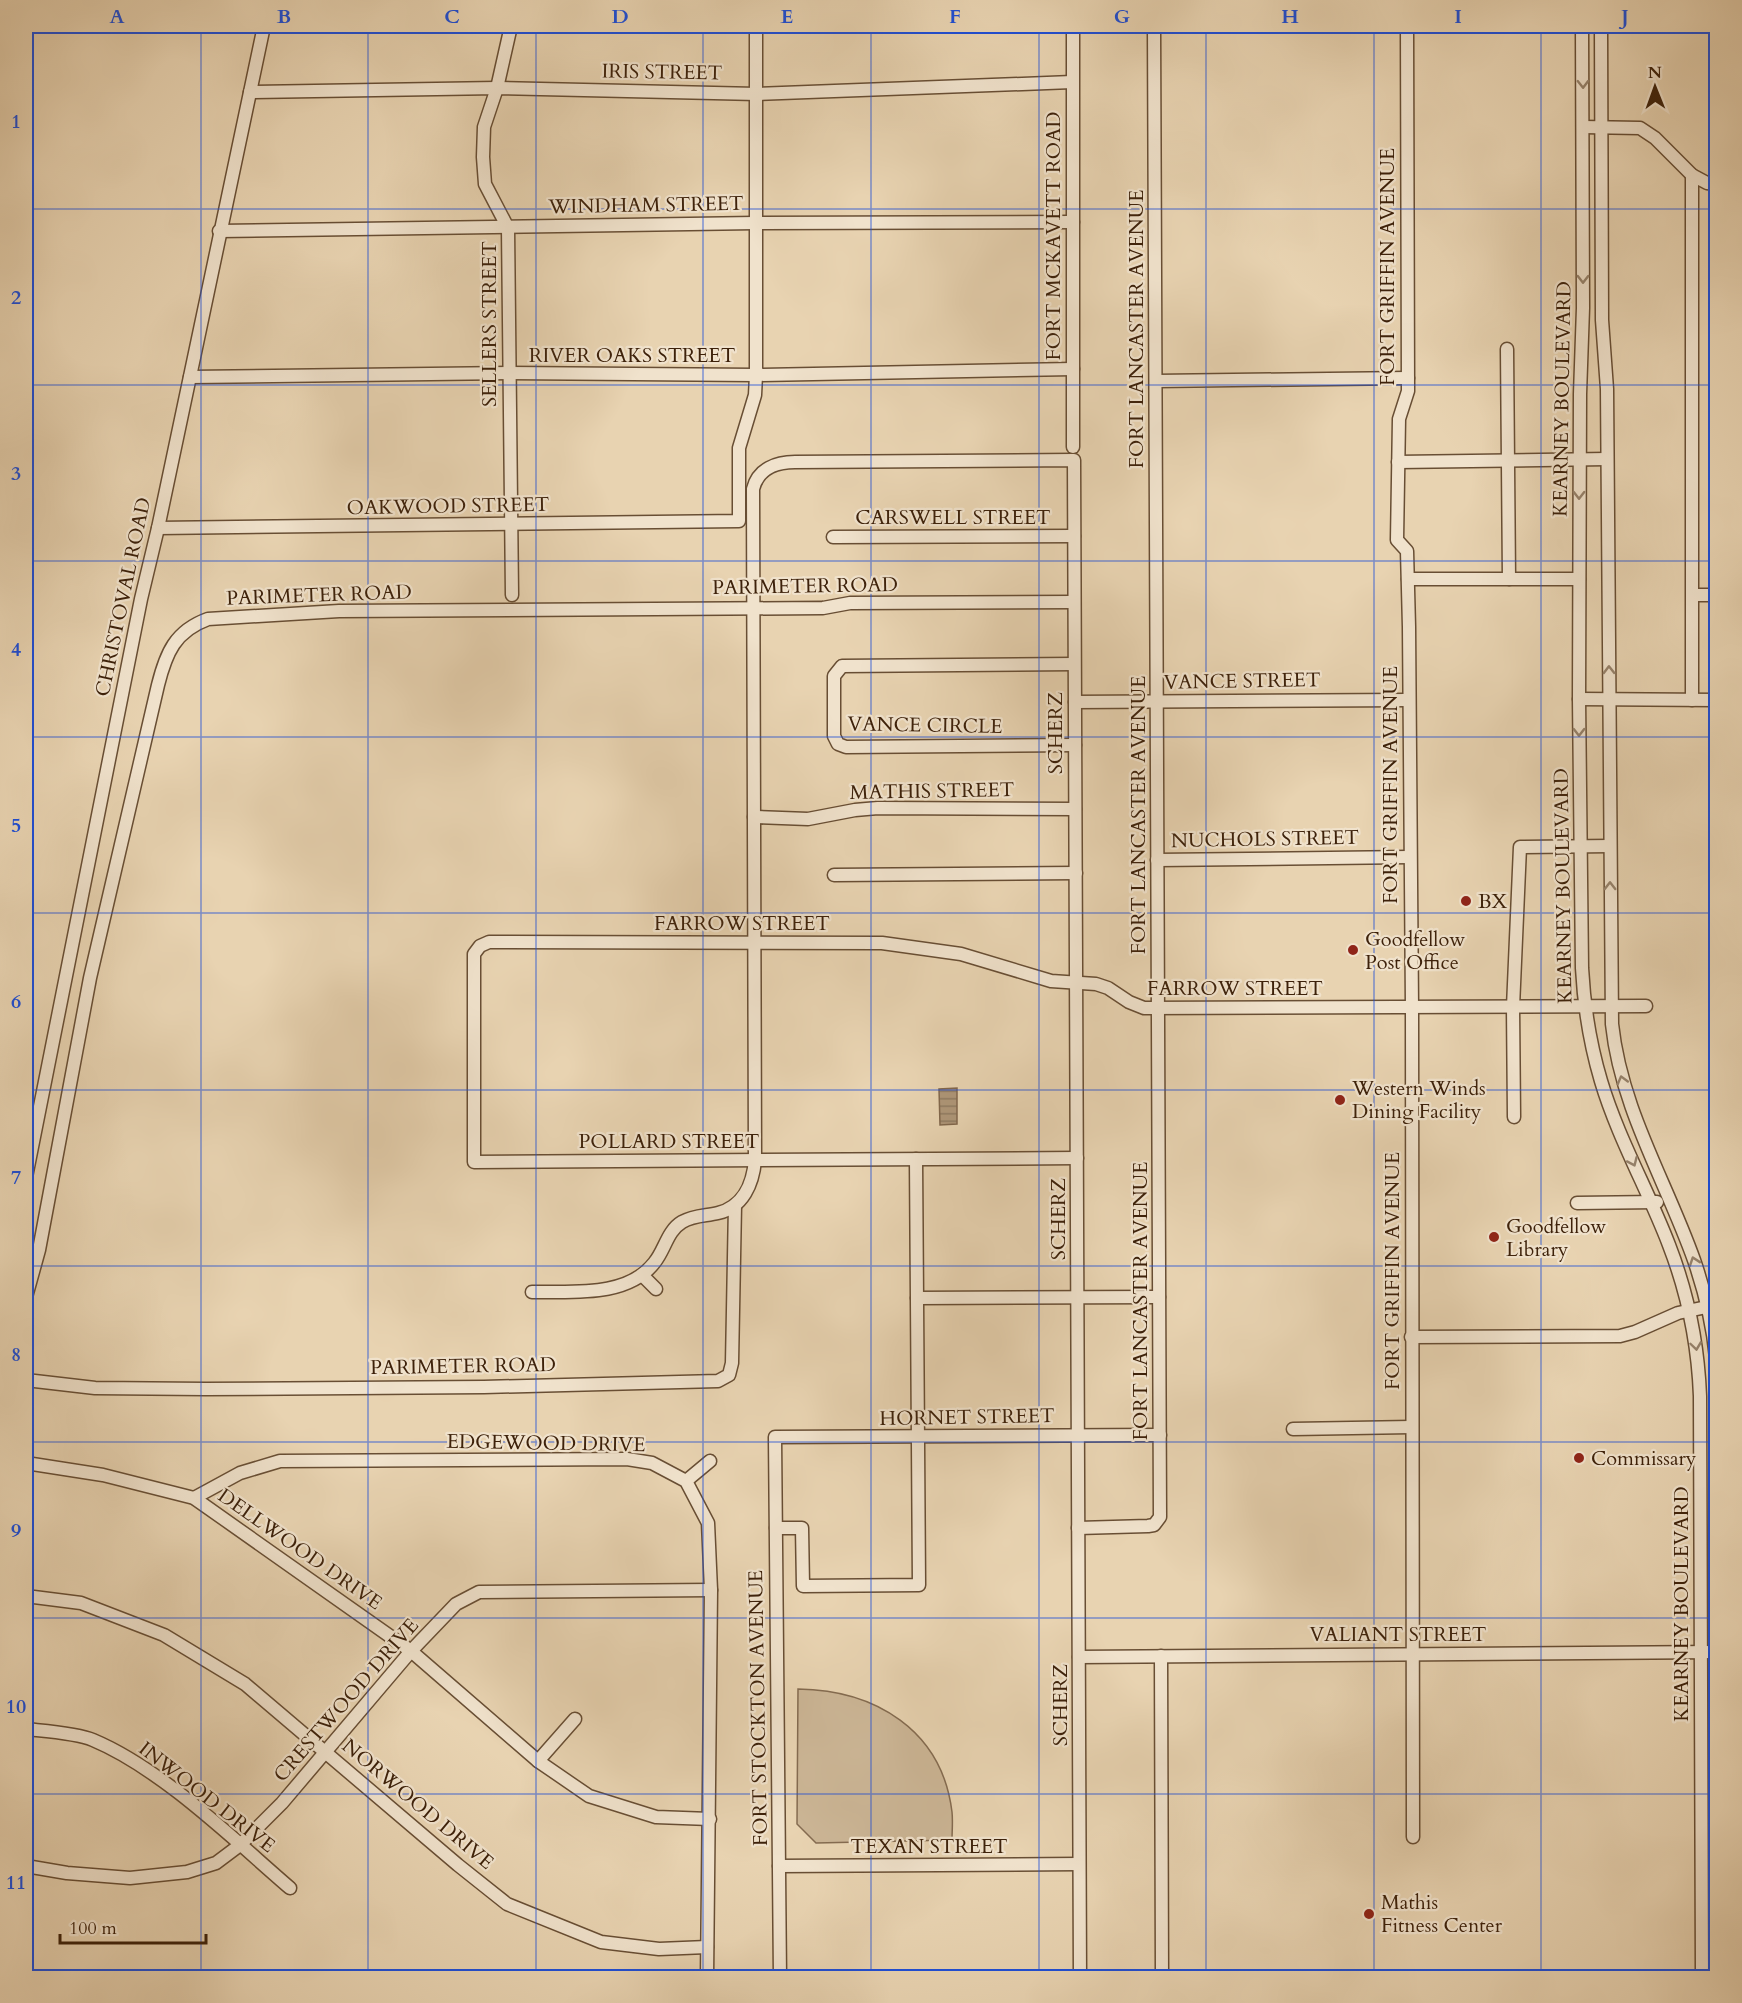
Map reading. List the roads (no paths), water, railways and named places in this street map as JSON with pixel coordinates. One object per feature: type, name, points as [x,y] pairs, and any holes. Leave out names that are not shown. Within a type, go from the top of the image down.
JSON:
[{"type":"street","name":"CHRISTOVAL ROAD","points":[[26,1177],[138,610],[158,528],[264,26]]},
{"type":"street","name":"SELLERS STREET","points":[[511,26],[497,88],[484,127],[484,184],[508,228],[512,595]]},
{"type":"street","points":[[756,26],[758,94],[755,223],[756,375]]},
{"type":"street","name":"FORT MCKAVETT ROAD","points":[[1073,26],[1073,447]]},
{"type":"street","name":"FORT LANCASTER AVENUE","points":[[1078,1528],[1148,1526],[1158,1522],[1160,1517],[1154,26]]},
{"type":"street","name":"FORT GRIFFIN AVENUE","points":[[1407,26],[1408,378],[1407,391],[1399,419],[1397,540],[1407,551],[1408,579],[1412,1008],[1413,1837]]},
{"type":"street","name":"KEARNEY BOULEVARD","points":[[1582,26],[1583,309],[1579,459],[1582,968],[1585,1007],[1601,1082],[1677,1268],[1689,1310],[1699,1377],[1702,1977]]},
{"type":"street","name":"KEARNEY BOULEVARD","points":[[1601,26],[1602,320],[1607,389],[1611,1006],[1614,1041],[1632,1113],[1712,1306],[1716,1358]]},
{"type":"street","name":"IRIS STREET","points":[[250,92],[497,88],[758,94],[1072,82]]},
{"type":"street","points":[[1583,127],[1631,127],[1646,131],[1692,175],[1700,181],[1716,184]]},
{"type":"street","points":[[1692,175],[1692,700]]},
{"type":"street","name":"WINDHAM STREET","points":[[219,231],[755,223],[1073,222]]},
{"type":"street","points":[[1507,349],[1509,579]]},
{"type":"street","name":"RIVER OAKS STREET","points":[[190,377],[508,373],[756,375],[1073,369]]},
{"type":"street","name":"OAKWOOD STREET","points":[[158,528],[739,521],[739,448],[755,395],[756,375]]},
{"type":"street","points":[[1156,381],[1408,378]]},
{"type":"street","points":[[1398,462],[1607,459]]},
{"type":"street","name":"SCHERZ","points":[[752,607],[753,489],[760,475],[775,464],[1074,460],[1080,1977]]},
{"type":"street","name":"CARSWELL STREET","points":[[833,537],[1074,536]]},
{"type":"street","points":[[1408,579],[1580,579]]},
{"type":"street","points":[[1693,595],[1716,595]]},
{"type":"street","name":"PARIMETER ROAD","points":[[26,1297],[39,1250],[90,978],[158,685],[169,651],[186,630],[195,624],[208,619],[298,612],[823,608],[850,603],[1074,602]]},
{"type":"street","points":[[532,1292],[598,1290],[622,1285],[642,1275],[655,1262],[669,1236],[680,1224],[694,1216],[718,1213],[735,1205],[750,1186],[755,1160],[752,607]]},
{"type":"street","name":"VANCE CIRCLE","points":[[1074,663],[842,666],[834,676],[834,736],[838,744],[846,747],[1075,745]]},
{"type":"street","points":[[1579,699],[1716,700]]},
{"type":"street","name":"VANCE STREET","points":[[1075,702],[1409,700]]},
{"type":"street","name":"MATHIS STREET","points":[[754,817],[808,819],[878,808],[1075,809]]},
{"type":"street","points":[[1514,1117],[1513,1007],[1520,847],[1610,846]]},
{"type":"street","name":"NUCHOLS STREET","points":[[1157,860],[1409,857]]},
{"type":"street","points":[[834,875],[1076,873]]},
{"type":"street","name":"FARROW STREET","points":[[477,949],[489,942],[847,942],[908,945],[977,958],[1042,979],[1104,986],[1136,1006],[1158,1009],[1646,1006]]},
{"type":"street","name":"POLLARD STREET","points":[[477,949],[473,960],[474,1162],[1077,1158]]},
{"type":"street","points":[[776,1528],[802,1528],[803,1586],[919,1585],[916,1159]]},
{"type":"street","points":[[1577,1203],[1670,1202]]},
{"type":"street","name":"PARIMETER ROAD","points":[[26,1380],[95,1388],[206,1389],[484,1387],[718,1381],[729,1375],[732,1363],[735,1205]]},
{"type":"street","points":[[642,1275],[656,1289]]},
{"type":"street","points":[[917,1298],[1159,1297]]},
{"type":"street","points":[[1411,1337],[1620,1336],[1689,1310],[1712,1306]]},
{"type":"street","points":[[1293,1429],[1411,1427]]},
{"type":"street","name":"HORNET STREET","points":[[775,1437],[1160,1435]]},
{"type":"street","name":"FORT STOCKTON AVENUE","points":[[775,1437],[780,1977]]},
{"type":"street","name":"EDGEWOOD DRIVE","points":[[194,1498],[240,1473],[280,1461],[627,1459],[652,1462],[687,1481]]},
{"type":"street","points":[[707,1977],[711,1590],[708,1523],[687,1481],[710,1461]]},
{"type":"street","name":"DELLWOOD DRIVE","points":[[26,1463],[104,1475],[194,1498],[411,1652],[538,1761],[589,1796],[656,1817],[710,1820]]},
{"type":"street","name":"CRESTWOOD DRIVE","points":[[26,1866],[67,1873],[130,1878],[187,1872],[216,1863],[240,1845],[282,1803],[411,1652],[456,1604],[478,1592],[711,1590]]},
{"type":"street","name":"NORWOOD DRIVE","points":[[26,1596],[81,1603],[164,1635],[245,1684],[507,1904],[601,1942],[659,1949],[707,1947]]},
{"type":"street","name":"VALIANT STREET","points":[[1079,1657],[1716,1652]]},
{"type":"street","points":[[1161,1656],[1162,1977]]},
{"type":"street","points":[[538,1761],[574,1719]]},
{"type":"street","name":"INWOOD DRIVE","points":[[26,1728],[91,1739],[129,1759],[176,1792],[290,1888]]},
{"type":"street","name":"TEXAN STREET","points":[[779,1866],[1079,1864]]},
{"type":"place","name":"BX","points":[[1466,901]]},
{"type":"place","name":"Goodfellow Post Office","points":[[1353,950]]},
{"type":"place","name":"Western Winds Dining Facility","points":[[1340,1100]]},
{"type":"place","name":"Goodfellow Library","points":[[1494,1237]]},
{"type":"place","name":"Commissary","points":[[1579,1458]]},
{"type":"place","name":"Mathis Fitness Center","points":[[1369,1914]]}]
